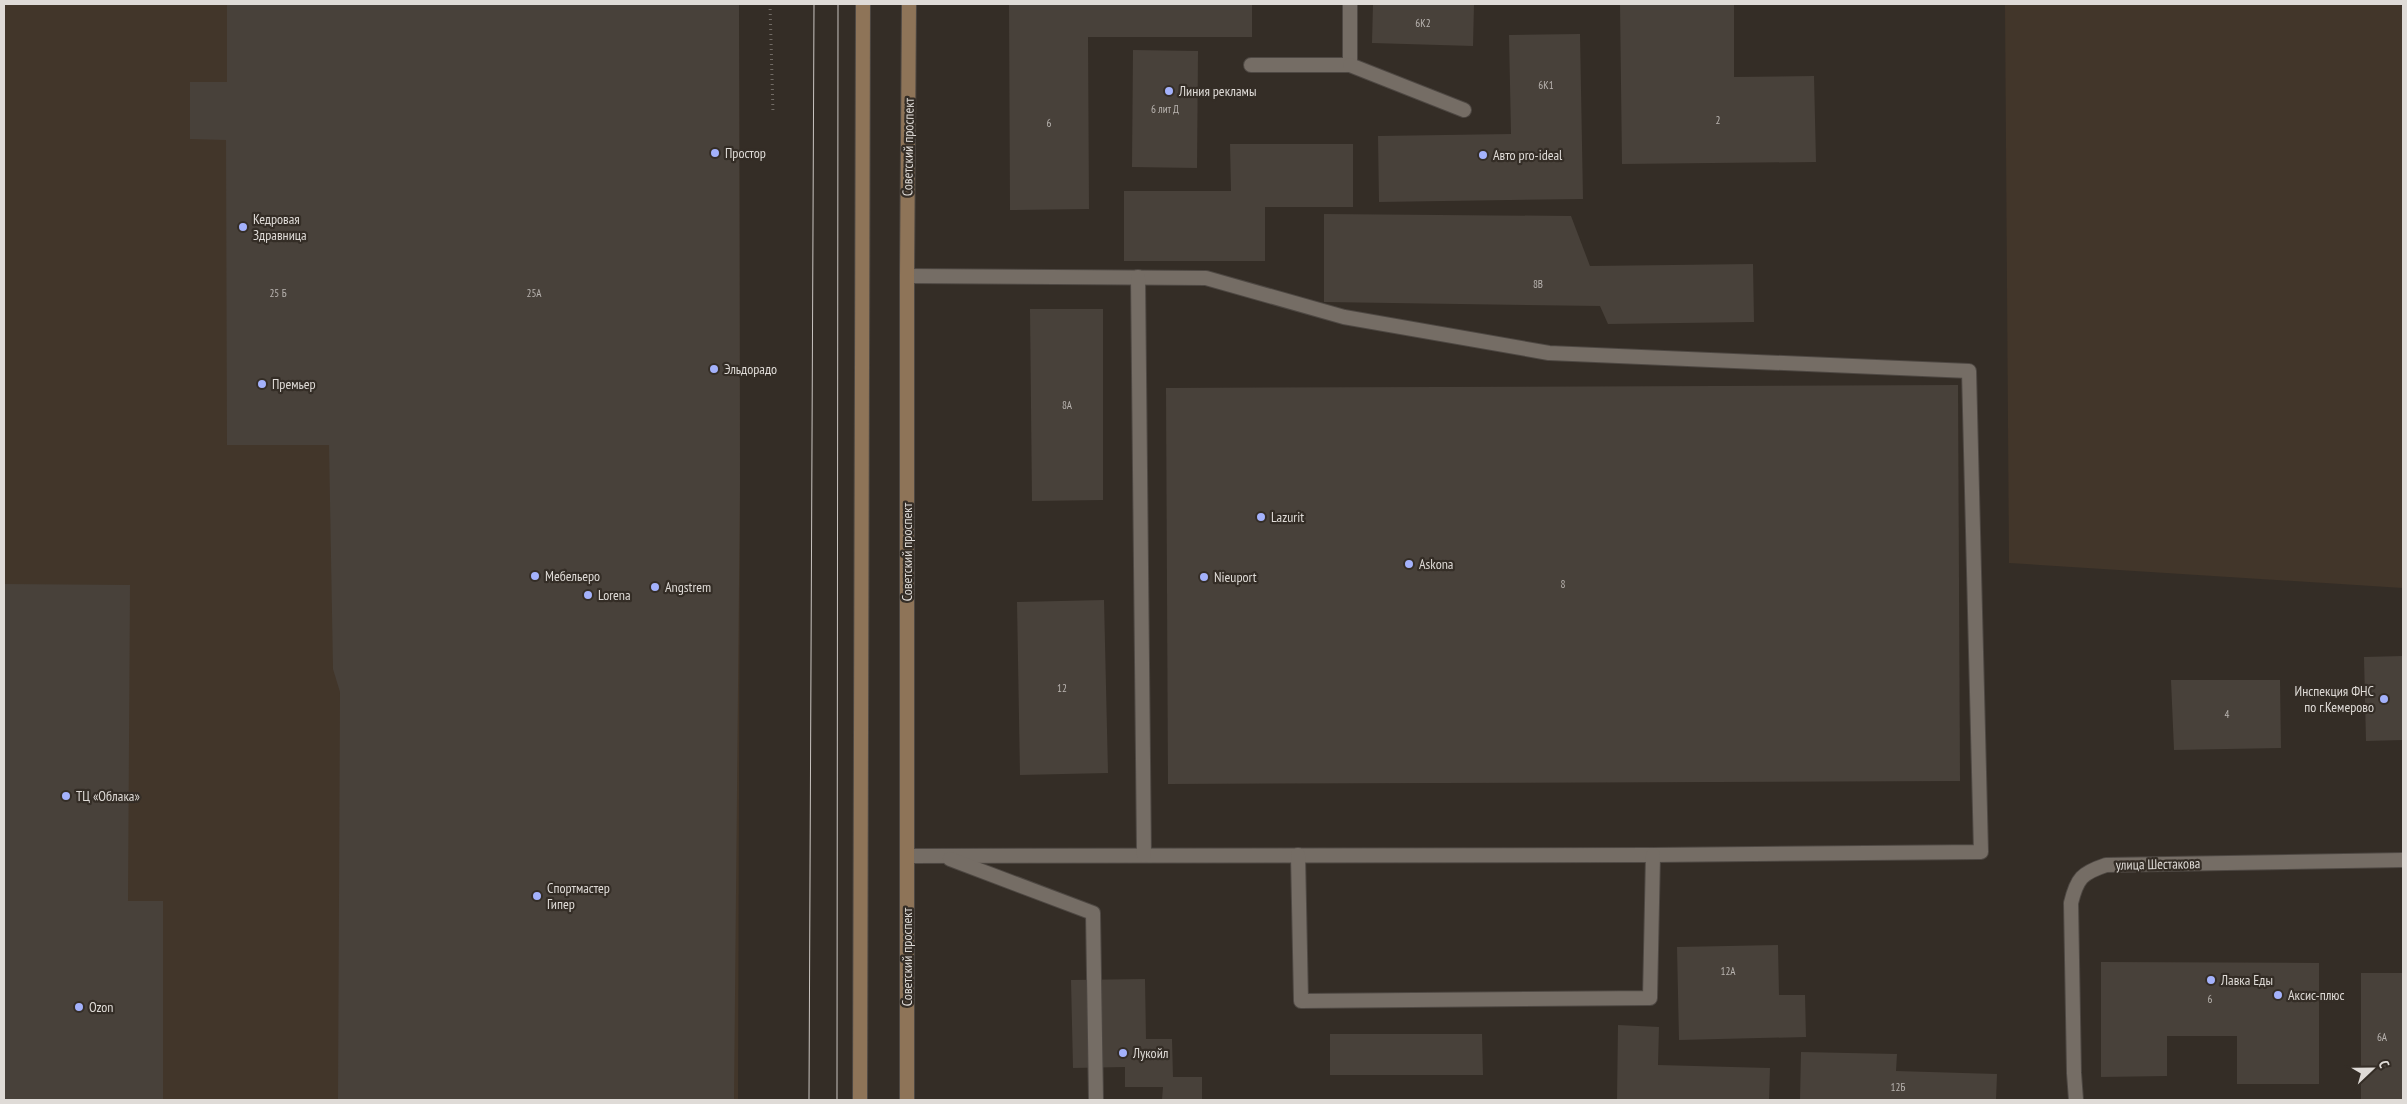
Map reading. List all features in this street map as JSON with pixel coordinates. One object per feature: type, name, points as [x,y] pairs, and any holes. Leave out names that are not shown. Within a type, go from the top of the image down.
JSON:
[{"type":"main road","points":[[860,1100],[863,4]]},
{"type":"main road","name":"Советский проспект","points":[[907,1100],[907,276],[909,4]]},
{"type":"street","points":[[1350,4],[1350,65]]},
{"type":"street","points":[[1251,64],[1350,65],[1464,110]]},
{"type":"street","points":[[907,276],[1206,278],[1344,317],[1549,353],[1969,371],[1981,852],[1652,855],[907,856]]},
{"type":"street","points":[[1138,278],[1144,855]]},
{"type":"street","points":[[1298,855],[1301,1001],[1650,998],[1652,855]]},
{"type":"street","points":[[943,856],[1093,913],[1096,1100]]},
{"type":"street","name":"улица Шестакова","points":[[2076,1100],[2071,904],[2075,885],[2087,871],[2106,865],[2403,860]]},
{"type":"path","points":[[770,4],[773,114]]},
{"type":"shaded area","points":[[4,4],[739,4],[738,1100],[4,1100]]},
{"type":"shaded area","points":[[2005,4],[2400,4],[2403,8],[2403,588],[2009,563]]},
{"type":"building","points":[[227,4],[739,4],[740,482],[734,1100],[338,1100],[340,692],[333,669],[329,445],[227,445],[226,140],[190,139],[190,82],[227,82]]},
{"type":"building","points":[[1009,4],[1252,4],[1252,37],[1088,37],[1089,209],[1010,210]]},
{"type":"building","points":[[1373,4],[1474,4],[1473,46],[1372,43]]},
{"type":"building","points":[[1620,4],[1734,4],[1734,77],[1814,76],[1816,162],[1622,164]]},
{"type":"building","points":[[1580,34],[1583,199],[1379,202],[1378,136],[1511,134],[1509,35]]},
{"type":"building","points":[[1133,50],[1198,51],[1197,168],[1132,167]]},
{"type":"building","points":[[1230,144],[1353,144],[1353,207],[1265,207],[1265,261],[1124,261],[1124,191],[1231,191]]},
{"type":"building","points":[[1324,214],[1571,216],[1590,266],[1753,264],[1754,322],[1608,324],[1600,306],[1324,302]]},
{"type":"building","points":[[1030,309],[1103,309],[1103,500],[1032,501]]},
{"type":"building","points":[[1958,385],[1960,781],[1168,784],[1166,388]]},
{"type":"building","name":"ТЦ «Облака»","points":[[4,584],[130,585],[128,901],[163,901],[163,1100],[4,1100]]},
{"type":"building","points":[[1104,600],[1108,773],[1020,775],[1017,602]]},
{"type":"building","name":"Инспекция ФНС по г.Кемерово","points":[[2403,656],[2403,740],[2366,741],[2364,657]]},
{"type":"building","points":[[2171,680],[2280,680],[2281,748],[2174,750]]},
{"type":"building","points":[[1778,945],[1779,995],[1805,995],[1806,1037],[1679,1040],[1677,947]]},
{"type":"building","points":[[2101,962],[2319,963],[2319,1084],[2237,1084],[2237,1036],[2167,1036],[2167,1076],[2101,1077]]},
{"type":"building","points":[[2361,973],[2403,973],[2403,1100],[2361,1100]]},
{"type":"building","name":"Лукойл","points":[[1145,979],[1146,1039],[1172,1039],[1173,1077],[1202,1077],[1202,1099],[1162,1100],[1163,1087],[1125,1087],[1125,1067],[1073,1068],[1071,980]]},
{"type":"building","points":[[1618,1025],[1659,1027],[1658,1065],[1770,1068],[1769,1100],[1617,1100]]},
{"type":"building","points":[[1330,1034],[1482,1034],[1483,1075],[1330,1075]]},
{"type":"building","points":[[1801,1052],[1897,1054],[1896,1071],[1997,1074],[1996,1100],[1800,1100]]},
{"type":"tram line","points":[[809,1100],[814,4]]},
{"type":"tram line","points":[[837,1100],[838,4]]},
{"type":"place","name":"Линия рекламы","points":[[1169,91]]},
{"type":"place","name":"Простор","points":[[715,153]]},
{"type":"place","name":"Авто pro-ideal","points":[[1483,155]]},
{"type":"place","name":"Кедровая Здравница","points":[[243,227]]},
{"type":"place","name":"Эльдорадо","points":[[714,369]]},
{"type":"place","name":"Премьер","points":[[262,384]]},
{"type":"place","name":"Lazurit","points":[[1261,517]]},
{"type":"place","name":"Askona","points":[[1409,564]]},
{"type":"place","name":"Мебельеро","points":[[535,576]]},
{"type":"place","name":"Nieuport","points":[[1204,577]]},
{"type":"place","name":"Angstrem","points":[[655,587]]},
{"type":"place","name":"Lorena","points":[[588,595]]},
{"type":"place","name":"Инспекция ФНС по г.Кемерово","points":[[2384,699]]},
{"type":"place","name":"ТЦ «Облака»","points":[[66,796]]},
{"type":"place","name":"Спортмастер Гипер","points":[[537,896]]},
{"type":"place","name":"Лавка Еды","points":[[2211,980]]},
{"type":"place","name":"Аксис-плюс","points":[[2278,995]]},
{"type":"place","name":"Ozon","points":[[79,1007]]},
{"type":"place","name":"Лукойл","points":[[1123,1053]]}]
